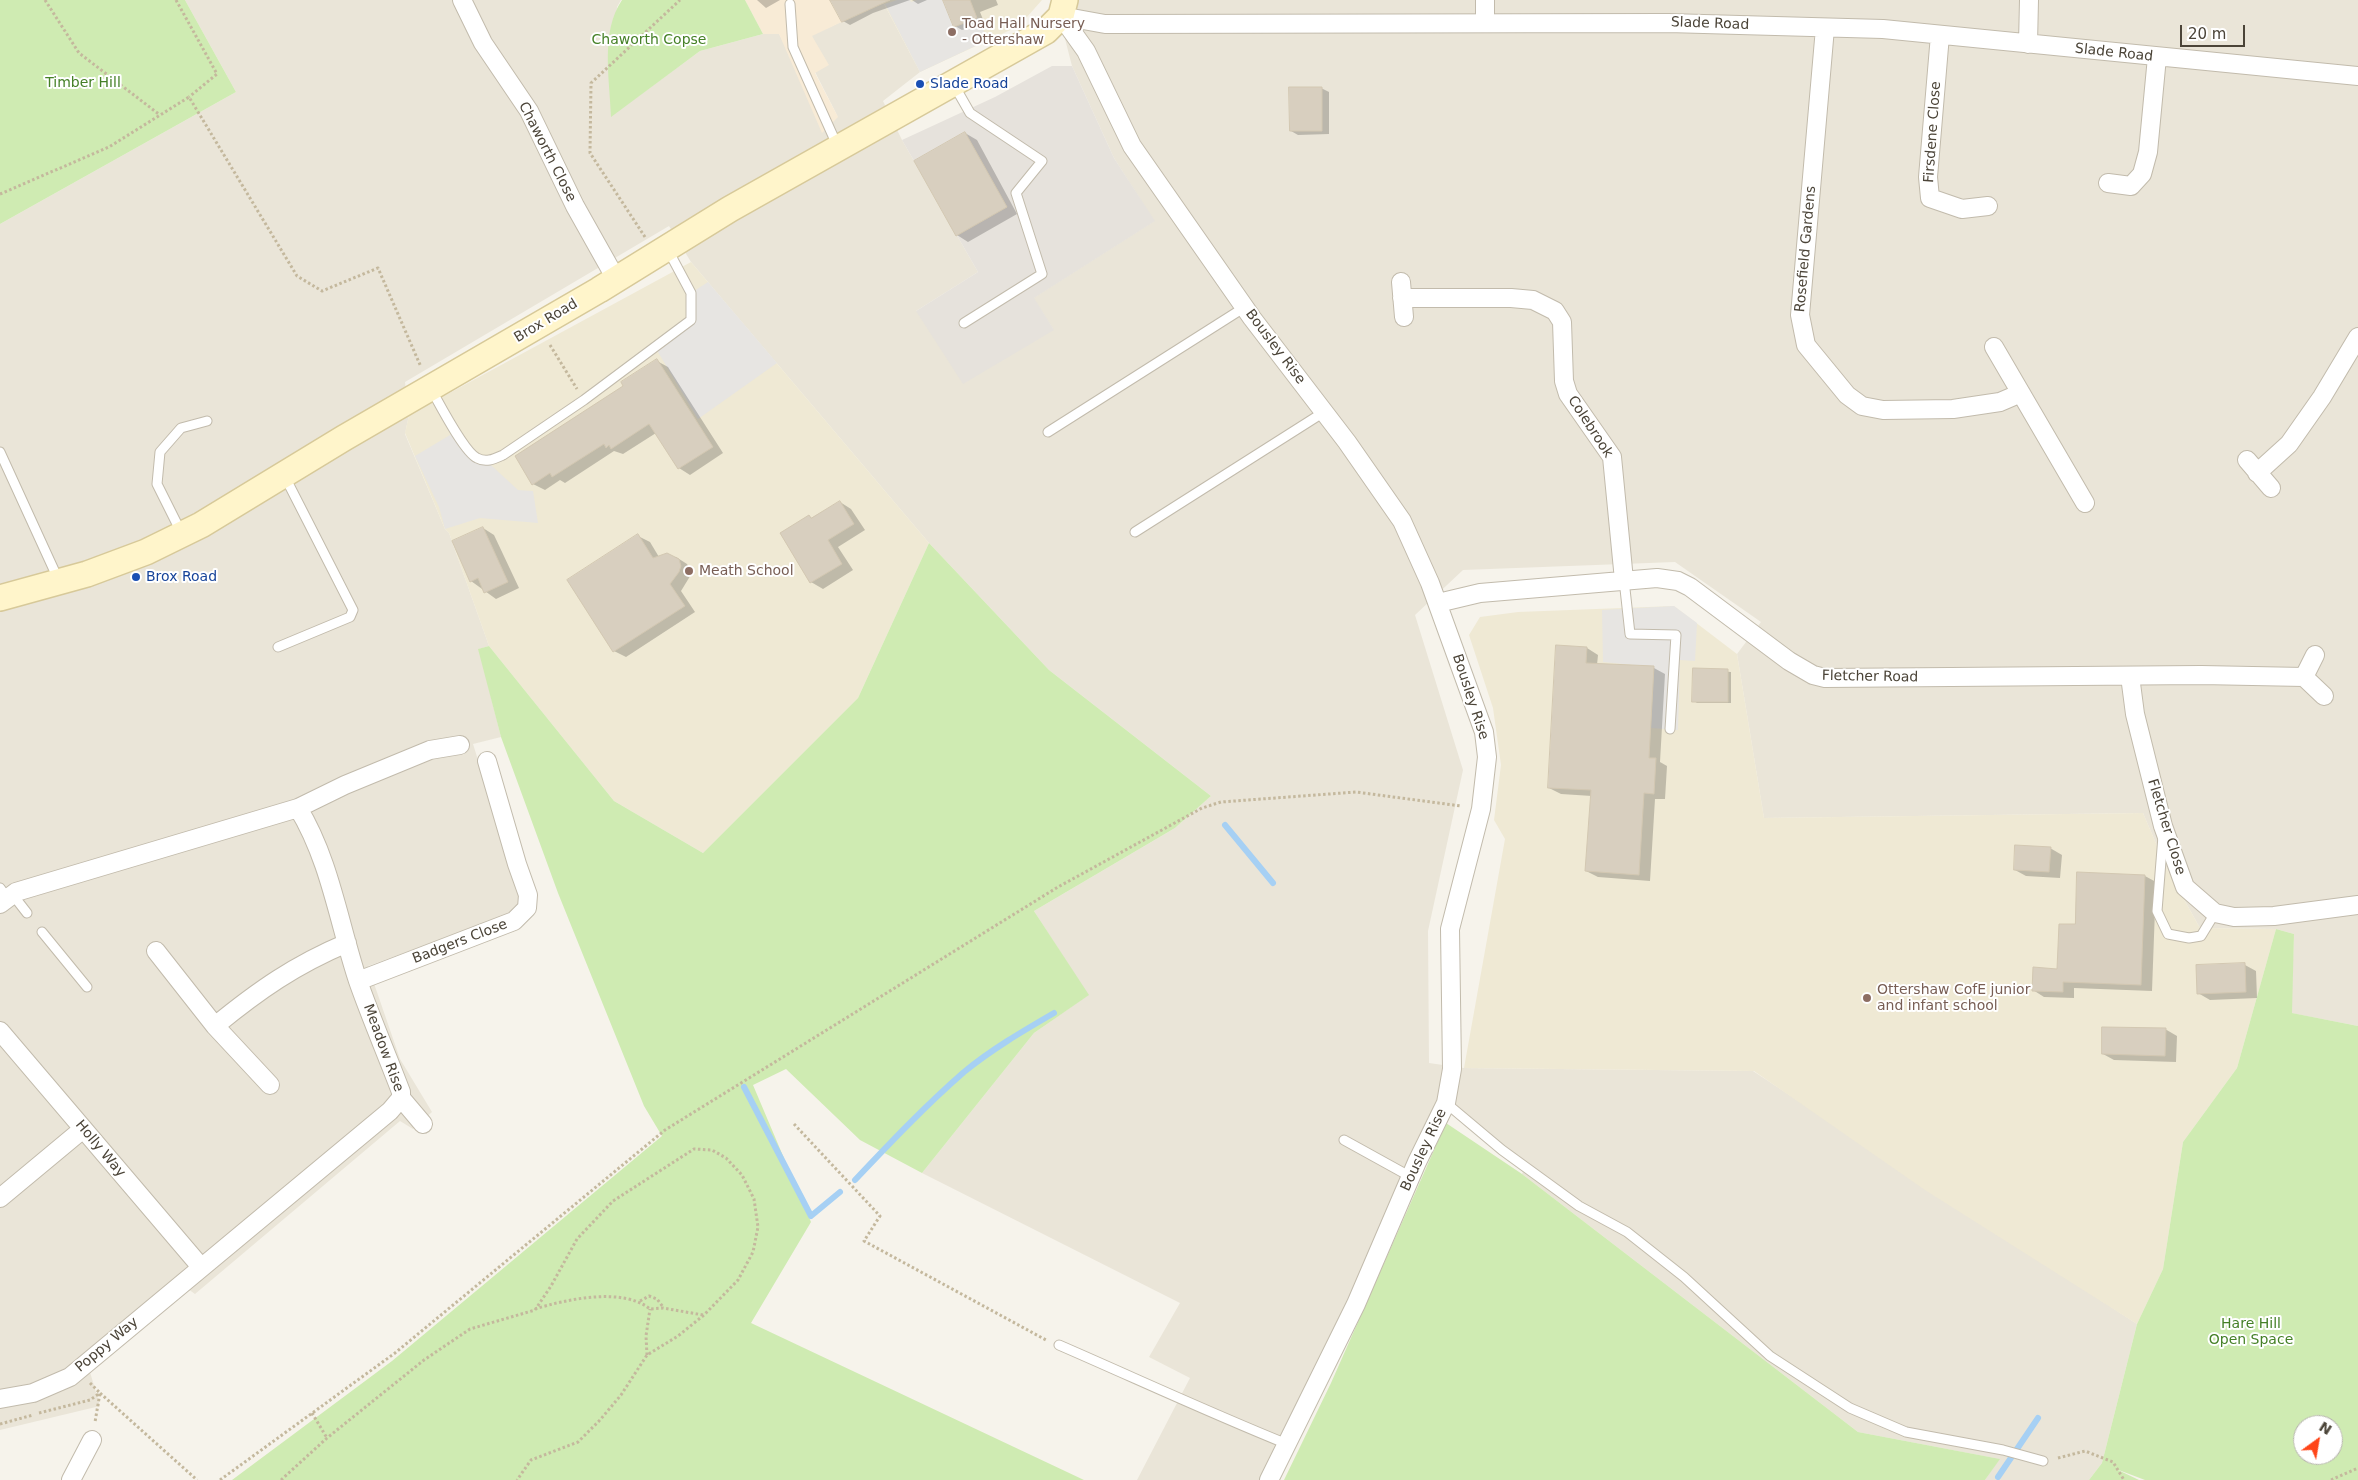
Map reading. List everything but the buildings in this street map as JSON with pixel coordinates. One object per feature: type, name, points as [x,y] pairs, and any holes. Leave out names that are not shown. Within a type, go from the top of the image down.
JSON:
[{"type":"street","name":"Chaworth Close","points":[[462,0],[483,43],[529,111],[575,206],[616,280]]},
{"type":"street","points":[[1485,0],[1485,24]]},
{"type":"street","points":[[2028,44],[2029,0]]},
{"type":"street","name":"Brox Road","points":[[0,598],[87,574],[146,552],[202,525],[616,280],[730,209],[1046,31],[1063,8]]},
{"type":"street","name":"Slade Road","points":[[1063,8],[1105,24],[1668,23],[1883,29],[2358,76]]},
{"type":"street","name":"Bousley Rise","points":[[1063,8],[1132,146],[1245,307],[1347,442],[1402,520],[1438,603],[1484,732],[1487,757],[1481,809],[1450,929],[1452,1069],[1446,1103],[1411,1177],[1356,1304],[1269,1480]]},
{"type":"street","name":"Rosefield Gardens","points":[[1825,28],[1800,315],[1806,345],[1847,395],[1862,406],[1883,410],[1953,410],[2000,402],[2021,394]]},
{"type":"street","name":"Firsdene Close","points":[[1940,35],[1928,178],[1930,198],[1962,209],[1988,206]]},
{"type":"street","points":[[2108,183],[2131,186],[2142,174],[2148,152],[2157,57]]},
{"type":"street","name":"Colebrook","points":[[1404,317],[1402,290],[1533,300],[1555,311],[1562,322],[1564,381],[1568,394],[1612,457],[1624,580]]},
{"type":"street","points":[[2270,488],[2252,466],[2289,444],[2322,397],[2358,337]]},
{"type":"street","points":[[1994,347],[2085,503]]},
{"type":"street","name":"Fletcher Road","points":[[1438,603],[1480,592],[1657,578],[1684,584],[1789,661],[1812,675],[1825,678],[2304,677]]},
{"type":"street","points":[[2315,655],[2304,677],[2324,696]]},
{"type":"street","name":"Fletcher Close","points":[[2130,676],[2135,714],[2163,826],[2185,887],[2215,913]]},
{"type":"street","points":[[5,896],[298,808],[345,785],[430,750],[460,745]]},
{"type":"street","name":"Badgers Close","points":[[358,981],[514,922],[527,908],[528,894],[517,864],[487,761]]},
{"type":"street","name":"Meadow Rise","points":[[201,1267],[390,1111],[402,1098],[358,981],[317,848],[307,823],[298,808]]},
{"type":"street","points":[[2215,913],[2234,917],[2274,916],[2358,905]]},
{"type":"street","points":[[215,1026],[252,995],[290,970],[347,943]]},
{"type":"street","points":[[156,952],[215,1026],[270,1085]]},
{"type":"street","name":"Holly Way","points":[[0,1032],[201,1267]]},
{"type":"street","points":[[402,1098],[422,1124]]},
{"type":"street","points":[[0,1198],[83,1129]]},
{"type":"street","name":"Poppy Way","points":[[0,1398],[33,1393],[70,1377],[201,1267]]},
{"type":"street","points":[[70,1480],[92,1440]]},
{"type":"lane","points":[[790,4],[793,47],[838,148]]},
{"type":"lane","points":[[953,85],[970,113],[1042,161],[1016,193],[1042,274],[964,323]]},
{"type":"lane","points":[[430,389],[468,449],[476,458],[489,461],[503,455],[584,400],[691,320],[691,293],[662,251]]},
{"type":"lane","points":[[1048,432],[1245,307]]},
{"type":"lane","points":[[1135,532],[1324,412]]},
{"type":"lane","points":[[182,534],[157,484],[160,452],[181,428],[207,421]]},
{"type":"lane","points":[[0,452],[60,581]]},
{"type":"lane","points":[[278,647],[350,617],[353,610],[284,475]]},
{"type":"lane","points":[[1624,580],[1630,634],[1676,635],[1670,729]]},
{"type":"lane","points":[[2163,826],[2157,911],[2168,934],[2189,938],[2201,936],[2215,913]]},
{"type":"lane","points":[[5,896],[27,913]]},
{"type":"lane","points":[[42,932],[87,987]]},
{"type":"lane","points":[[1446,1103],[1502,1150],[1579,1206],[1627,1232],[1684,1277],[1770,1356],[1850,1408],[1906,1432],[2004,1450],[2043,1461]]},
{"type":"lane","points":[[1344,1140],[1411,1177]]},
{"type":"lane","points":[[1058,1345],[1152,1385],[1202,1410],[1287,1444]]},
{"type":"path","points":[[45,0],[79,53],[160,115]]},
{"type":"path","points":[[0,194],[109,147],[189,97],[217,74],[176,0]]},
{"type":"path","points":[[662,251],[590,153],[591,83],[680,0]]},
{"type":"path","points":[[189,97],[297,276],[322,291],[378,268],[430,389]]},
{"type":"path","points":[[538,325],[584,400]]},
{"type":"path","points":[[220,1480],[395,1353],[665,1130],[1058,887],[1202,808],[1221,802],[1356,792],[1481,809]]},
{"type":"path","points":[[794,1124],[880,1216],[864,1241],[1034,1335],[1058,1345]]},
{"type":"path","points":[[517,1480],[531,1460],[578,1442],[621,1395],[647,1355],[678,1336],[704,1315],[738,1280],[753,1252],[758,1227],[754,1198],[742,1175],[726,1158],[712,1150],[694,1149],[613,1201],[577,1239],[551,1286],[535,1310]]},
{"type":"path","points":[[281,1480],[327,1438],[424,1360],[470,1329],[556,1303],[590,1296],[640,1301],[650,1309],[663,1308],[704,1315]]},
{"type":"path","points":[[640,1301],[649,1296],[657,1299],[663,1308]]},
{"type":"path","points":[[647,1355],[646,1336],[650,1309]]},
{"type":"path","points":[[92,1440],[100,1392]]},
{"type":"path","points":[[312,1413],[327,1438]]},
{"type":"path","points":[[2043,1461],[2086,1451],[2114,1462],[2124,1480]]},
{"type":"path","points":[[2331,1480],[2358,1468]]},
{"type":"shaded area","points":[[185,0],[621,0],[617,7],[611,116],[700,51],[763,34],[779,34],[838,117],[815,72],[812,35],[865,11],[882,0],[920,72],[883,101],[902,140],[978,272],[916,311],[1053,329],[1033,298],[1154,221],[1114,158],[1072,66],[1055,0],[2358,0],[2358,1026],[2291,1013],[2294,934],[2276,929],[2200,928],[2167,869],[2143,813],[1764,818],[1737,654],[1761,622],[1675,562],[1463,570],[1415,615],[1463,770],[1428,931],[1429,1063],[1464,1068],[1753,1071],[2137,1324],[2102,1463],[2089,1480],[1985,1480],[1999,1459],[1858,1432],[1522,1174],[1525,1167],[1446,1103],[1270,1480],[1137,1480],[1190,1378],[1149,1357],[1180,1303],[922,1173],[1034,1033],[1088,995],[1034,911],[1175,828],[1211,796],[1049,670],[929,543],[691,262],[669,226],[405,382],[409,415],[405,434],[445,529],[449,533],[489,646],[479,649],[501,737],[473,744],[525,909],[368,966],[400,1059],[432,1112],[413,1129],[400,1121],[195,1294],[188,1289],[90,1372],[100,1406],[0,1430],[0,224],[236,92]]},
{"type":"shaded area","points":[[745,0],[869,0],[865,11],[812,36],[829,65],[815,73],[838,117],[822,133],[779,34],[763,34]]},
{"type":"shaded area","name":"Toad Hall Nursery - Ottershaw","points":[[882,0],[1042,0],[1019,26],[920,72]]},
{"type":"shaded area","name":"Toad Hall Nursery - Ottershaw","points":[[897,0],[910,0],[911,2],[917,0],[943,0],[954,26],[977,16],[988,40],[920,72],[885,4]]},
{"type":"shaded area","points":[[1052,66],[1072,66],[1114,158],[1155,221],[1034,298],[1054,330],[963,384],[916,311],[978,272],[902,140],[995,97]]},
{"type":"shaded area","name":"Meath School","points":[[691,262],[929,543],[858,698],[703,853],[614,801],[489,646],[449,533],[445,529],[405,433],[409,415]]},
{"type":"shaded area","points":[[708,282],[777,363],[698,419],[655,347],[691,320],[691,293]]},
{"type":"shaded area","points":[[455,432],[518,490],[533,491],[538,523],[480,518],[445,529],[439,507],[415,456]]},
{"type":"shaded area","name":"Ottershaw CofE junior and infant school","points":[[1674,606],[1737,654],[1764,818],[2143,813],[2167,869],[2200,928],[2276,929],[2237,1068],[2183,1142],[2163,1269],[2137,1324],[1925,1190],[1754,1071],[1464,1068],[1505,839],[1494,820],[1501,765],[1493,708],[1469,635],[1480,617],[1518,612]]},
{"type":"shaded area","points":[[1674,606],[1697,623],[1695,661],[1680,660],[1678,730],[1651,728],[1654,667],[1603,662],[1602,610]]},
{"type":"green space","name":"Timber Hill","points":[[0,0],[185,0],[236,92],[0,224]]},
{"type":"green space","name":"Chaworth Copse","points":[[622,0],[745,0],[763,34],[700,51],[611,117],[608,72],[609,41],[615,13]]},
{"type":"green space","points":[[929,543],[1049,670],[1211,796],[1175,828],[1034,911],[1089,995],[1034,1033],[922,1173],[860,1140],[786,1069],[753,1085],[811,1222],[751,1323],[1084,1480],[232,1480],[392,1361],[662,1136],[644,1106],[558,893],[501,737],[478,649],[489,646],[614,801],[703,853],[858,698]]},
{"type":"green space","name":"Hare Hill Open Space","points":[[2276,929],[2294,934],[2292,1013],[2358,1026],[2358,1480],[2145,1480],[2116,1469],[2139,1480],[2089,1480],[2102,1463],[2137,1324],[2163,1269],[2183,1142],[2237,1068]]},
{"type":"green space","points":[[1446,1123],[1522,1174],[1858,1432],[2000,1459],[1985,1480],[1284,1480],[1331,1383]]},
{"type":"waterway","points":[[1225,825],[1273,883]]},
{"type":"waterway","points":[[855,1180],[922,1111],[964,1072],[997,1048],[1054,1013]]},
{"type":"waterway","points":[[744,1087],[811,1216],[840,1192]]},
{"type":"waterway","points":[[1998,1477],[2038,1418]]},
{"type":"place","name":"Toad Hall Nursery - Ottershaw","points":[[952,32]]},
{"type":"place","name":"Slade Road","points":[[920,84]]},
{"type":"place","name":"Meath School","points":[[689,571]]},
{"type":"place","name":"Brox Road","points":[[136,577]]},
{"type":"place","name":"Ottershaw CofE junior and infant school","points":[[1867,998]]}]
